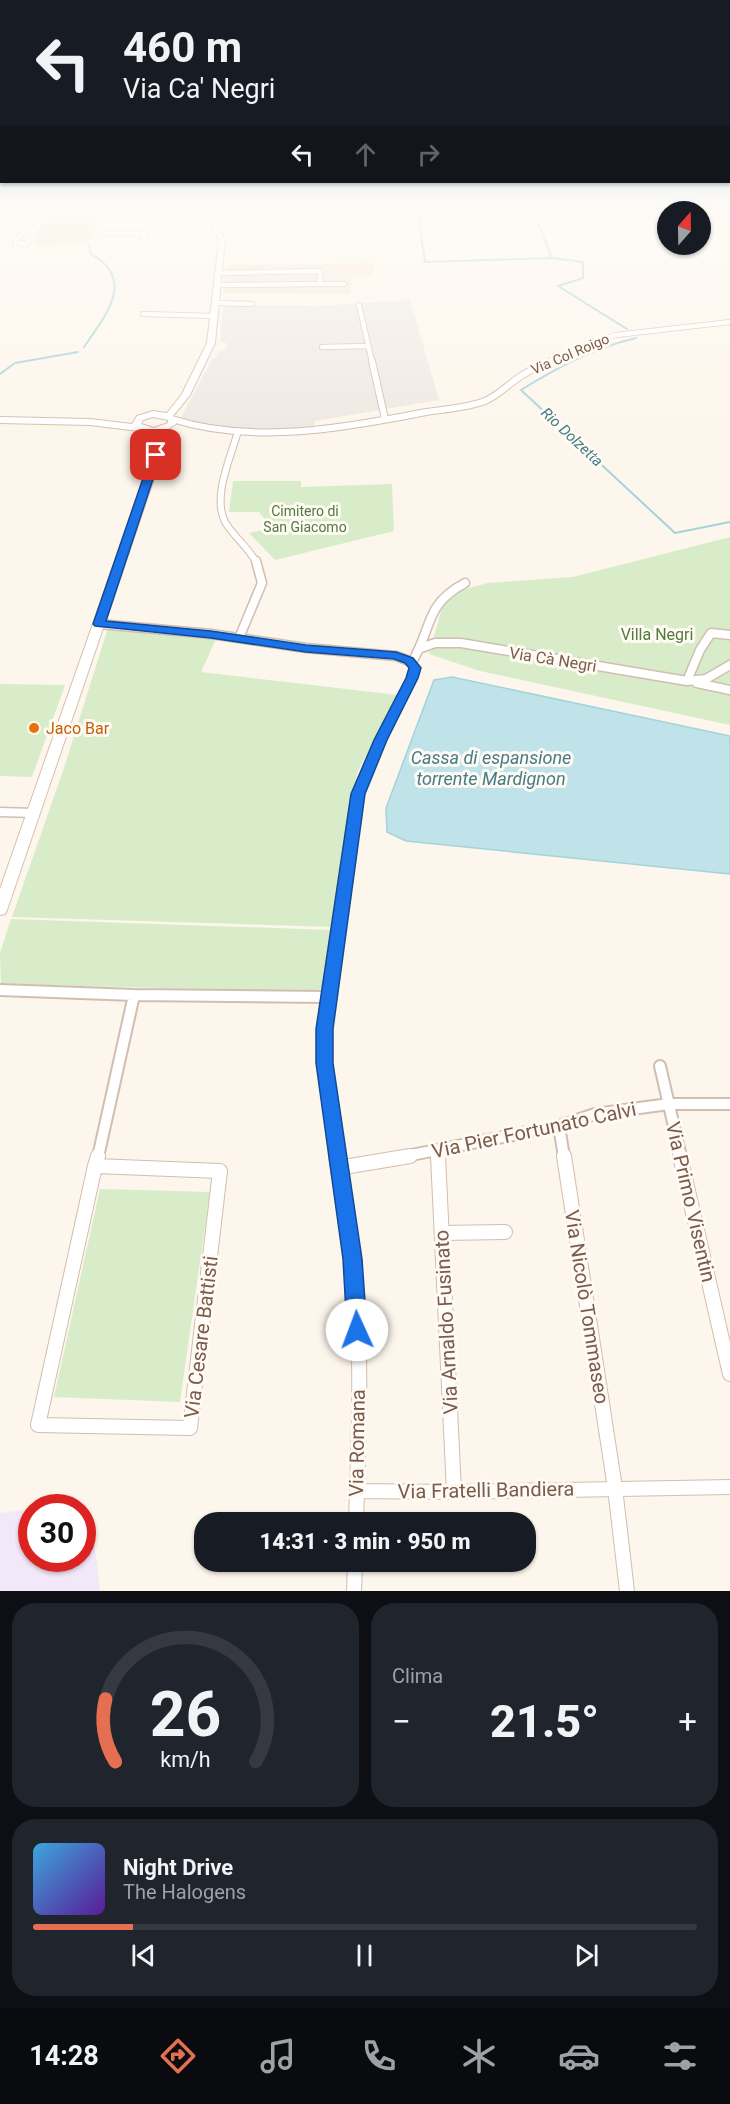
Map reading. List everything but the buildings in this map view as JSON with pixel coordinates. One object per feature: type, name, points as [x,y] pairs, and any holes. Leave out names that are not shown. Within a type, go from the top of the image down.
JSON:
[{"type":"main road","points":[[0,910],[156,455],[158,436],[186,395],[208,352],[217,303],[218,281]]},
{"type":"main road","points":[[140,425],[153,414],[186,395]]},
{"type":"main road","points":[[153,414],[168,423]]},
{"type":"main road","points":[[0,420],[140,425],[168,423]]},
{"type":"main road","points":[[140,425],[151,436],[156,455]]},
{"type":"street","points":[[218,285],[344,284]]},
{"type":"street","points":[[217,303],[252,304]]},
{"type":"street","points":[[359,305],[385,419]]},
{"type":"street","points":[[143,314],[215,316]]},
{"type":"street","name":"Via Col Roigo","points":[[168,423],[193,424],[238,431],[325,430],[482,402],[504,392],[525,373],[580,347],[616,335],[730,322]]},
{"type":"street","points":[[322,347],[368,346]]},
{"type":"street","points":[[238,431],[222,497],[221,512],[256,561],[262,583],[239,638]]},
{"type":"street","points":[[99,624],[396,656],[412,663],[421,648],[437,600],[448,590],[465,583]]},
{"type":"street","points":[[687,681],[707,637],[711,633],[730,635]]},
{"type":"street","name":"Via Cà Negri","points":[[421,648],[428,643],[439,641],[461,643],[730,690]]},
{"type":"street","name":"Via Romana","points":[[356,1512],[357,1309],[324,1063],[324,1029],[358,794],[380,740],[415,671],[412,663]]},
{"type":"street","points":[[697,683],[710,678],[721,668],[730,665]]},
{"type":"street","points":[[0,812],[34,813]]},
{"type":"street","points":[[0,990],[328,997]]},
{"type":"street","name":"Via Cesare Battisti","points":[[95,1166],[220,1171],[190,1428],[38,1425],[95,1166],[134,994]]},
{"type":"street","name":"Via Primo Visentin","points":[[660,1066],[730,1374]]},
{"type":"street","name":"Via Pier Fortunato Calvi","points":[[338,1168],[438,1151],[559,1126],[595,1114],[669,1104],[730,1104]]},
{"type":"street","name":"Via Nicolò Tommaseo","points":[[559,1126],[615,1488]]},
{"type":"street","name":"Via Arnaldo Fusinato","points":[[438,1151],[454,1492]]},
{"type":"street","points":[[442,1233],[505,1232]]},
{"type":"street","name":"Via Fratelli Bandiera","points":[[357,1491],[454,1492],[730,1487]]},
{"type":"street","points":[[615,1488],[627,1591]]},
{"type":"street","points":[[354,1591],[355,1572]]},
{"type":"shaded area","points":[[225,281],[351,281],[350,294],[224,293]]},
{"type":"shaded area","points":[[410,300],[439,400],[315,421],[315,426],[294,430],[243,429],[184,420],[186,419],[181,417],[213,358],[216,358],[220,351],[226,351],[227,343],[220,342],[223,304],[319,306]]},
{"type":"shaded area","points":[[18,1511],[18,1572],[96,1572],[96,1555],[100,1591],[0,1591],[0,1513]]},
{"type":"green space","name":"Cimitero di San Giacomo","points":[[233,481],[301,481],[301,487],[392,484],[394,531],[275,560],[249,533],[272,528],[259,512],[229,512]]},
{"type":"green space","name":"Villa Negri","points":[[730,537],[730,725],[480,671],[429,654],[442,608],[455,592],[488,583],[573,577]]},
{"type":"green space","points":[[112,628],[216,639],[201,672],[397,695],[357,773],[333,927],[12,917],[64,768],[107,631]]},
{"type":"green space","points":[[0,684],[65,685],[32,777],[0,776]]},
{"type":"green space","points":[[11,919],[331,930],[322,988],[313,992],[1,984],[0,953]]},
{"type":"green space","points":[[100,1189],[210,1192],[180,1402],[54,1397]]},
{"type":"water","name":"Cassa di espansione torrente Mardignon","points":[[452,677],[730,736],[730,874],[406,841],[387,832],[386,808],[434,680]]},
{"type":"waterway","points":[[84,347],[108,311],[113,299],[114,281]]},
{"type":"waterway","name":"Rio Dolzetta","points":[[573,281],[558,286],[627,329]]},
{"type":"waterway","name":"Rio Dolzetta","points":[[636,338],[577,359],[521,390],[675,533],[730,522]]},
{"type":"waterway","points":[[0,374],[15,363],[78,352]]},
{"type":"place","name":"Jaco Bar","points":[[34,728]]},
{"type":"route","points":[[156,455],[99,624],[211,634],[254,642],[404,657],[415,668],[364,775],[358,794],[324,1029],[324,1063],[352,1259],[357,1330]]}]
